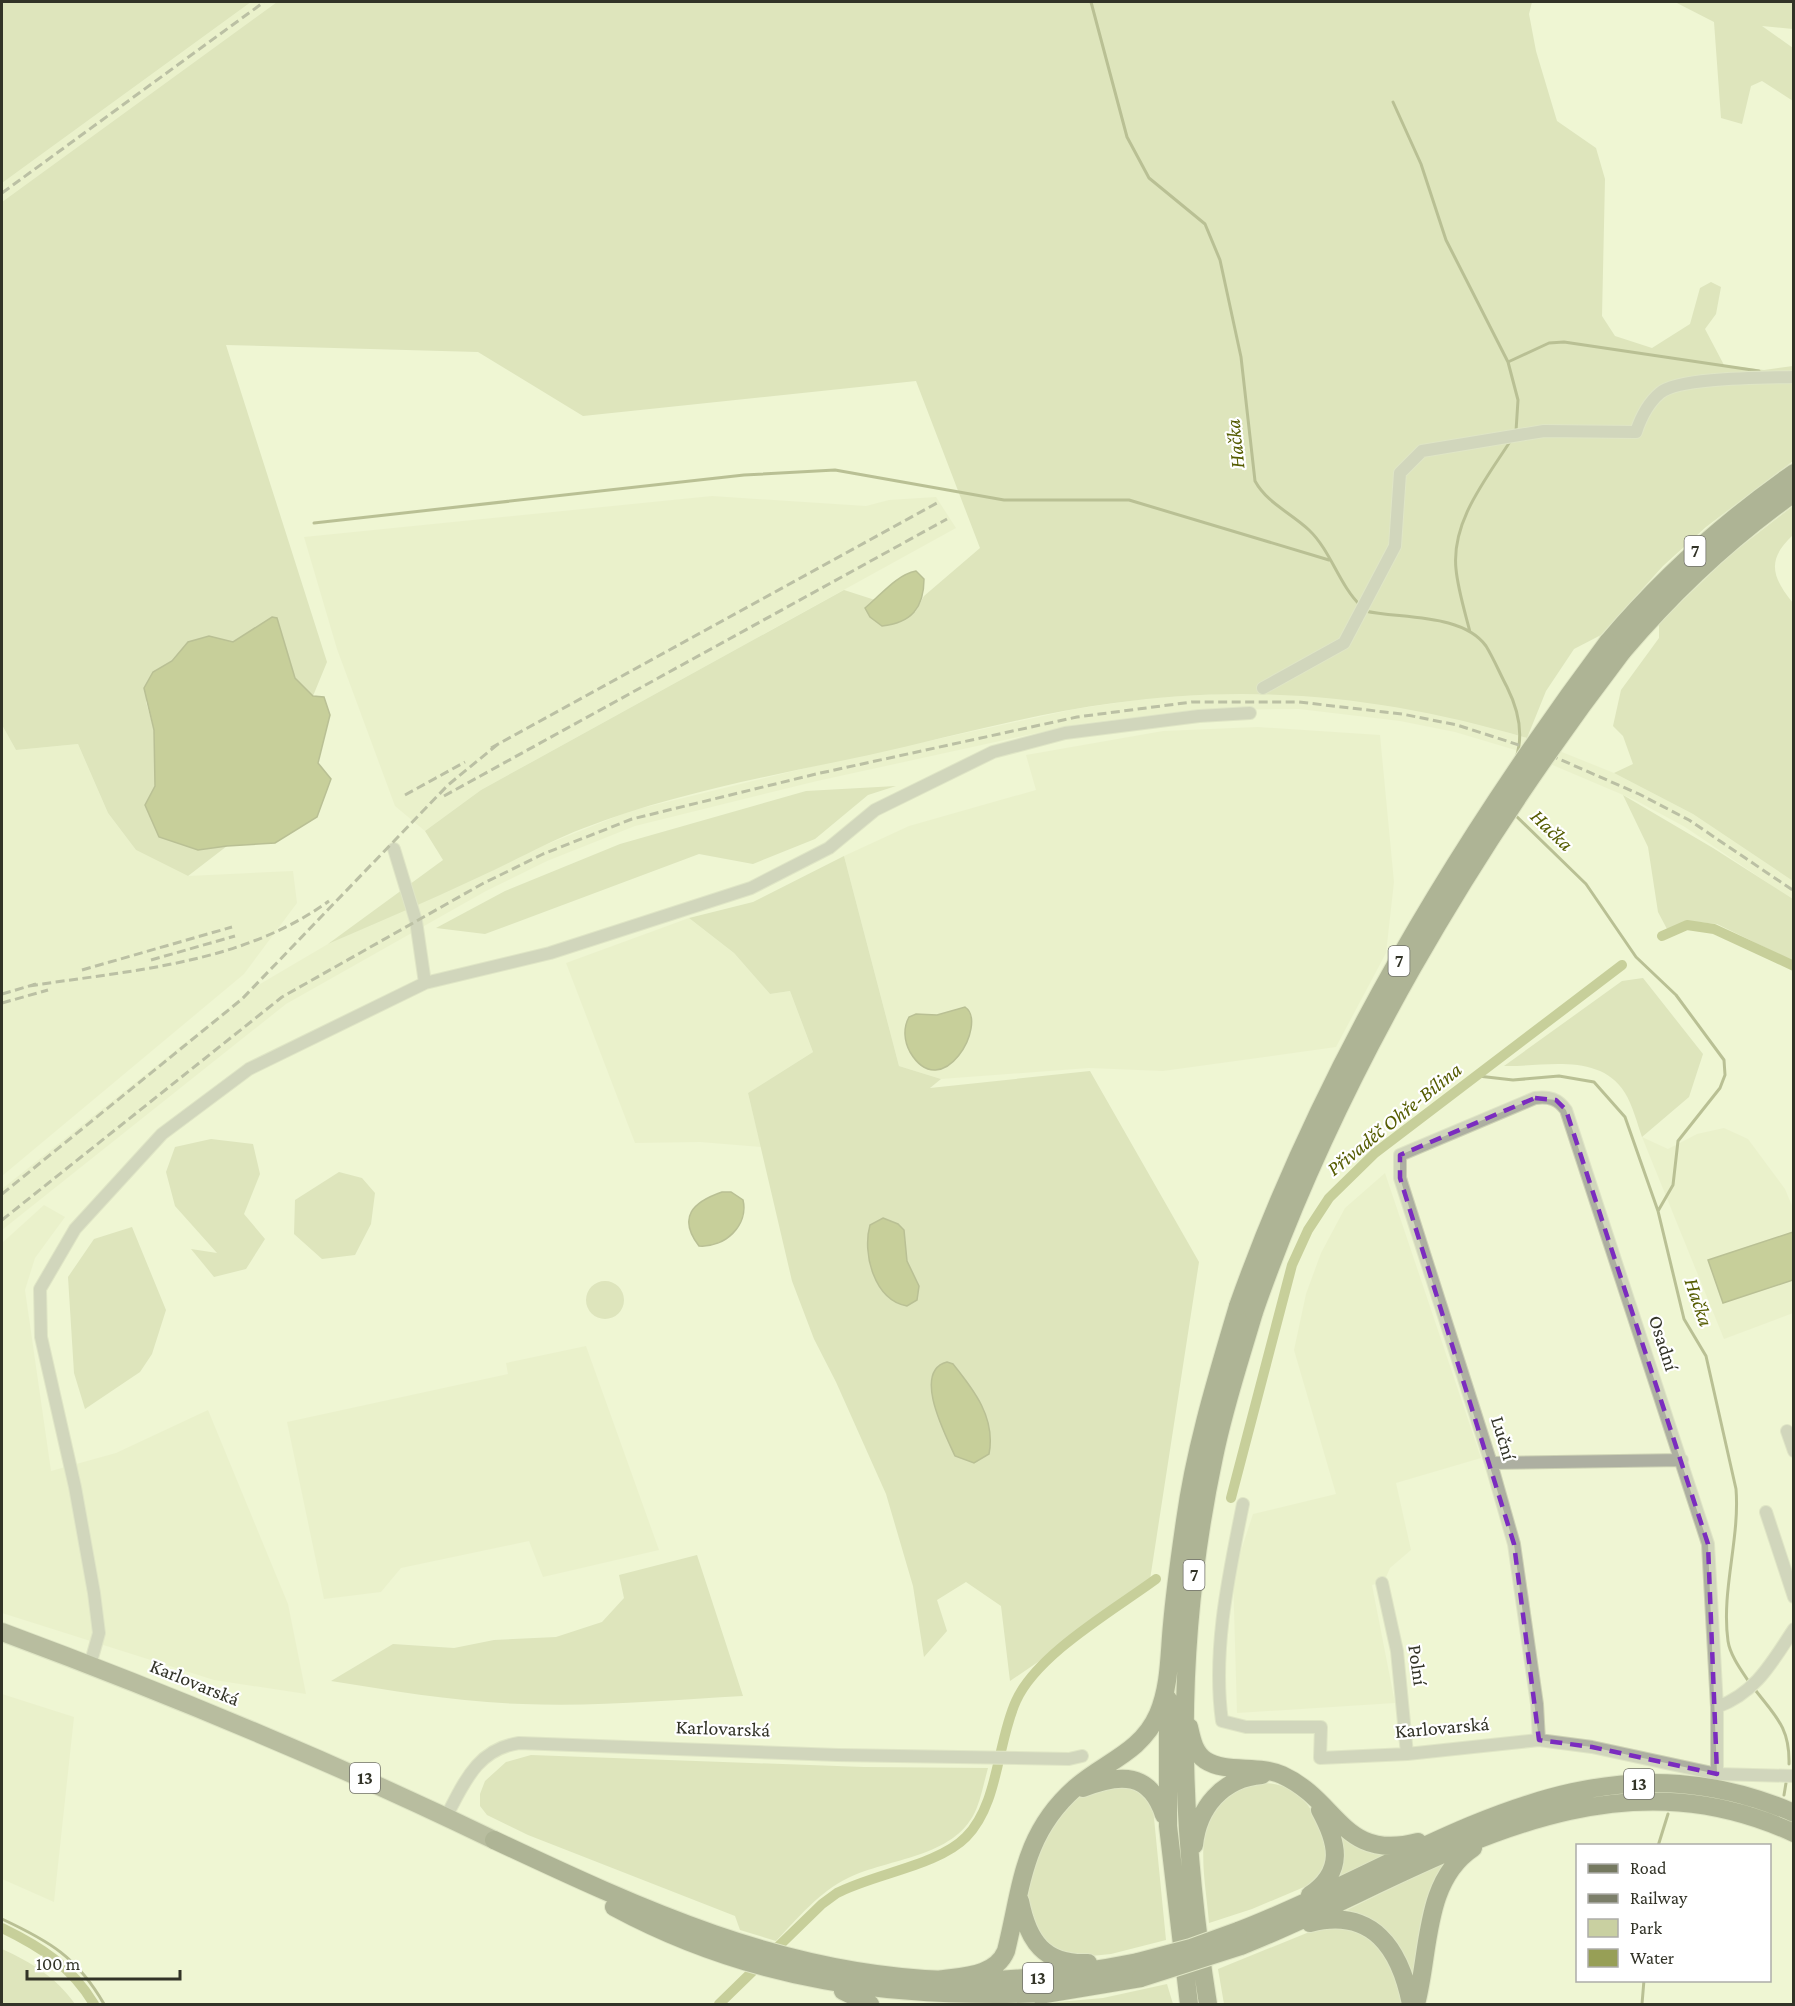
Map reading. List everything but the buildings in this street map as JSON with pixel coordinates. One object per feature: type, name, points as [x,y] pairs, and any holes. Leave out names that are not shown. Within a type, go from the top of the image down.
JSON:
[{"type":"highway","name":"7","points":[[1190,2004],[1183,1968],[1168,1826],[1168,1670],[1187,1508],[1208,1406],[1246,1309],[1363,1062],[1407,979],[1451,903],[1615,647],[1678,565],[1712,535],[1794,473]]},
{"type":"highway","name":"7","points":[[1615,647],[1725,547],[1794,493]]},
{"type":"highway","name":"7","points":[[1208,2004],[1190,1880],[1183,1750],[1184,1696],[1188,1627],[1204,1512],[1246,1309]]},
{"type":"highway","points":[[937,1980],[984,1972],[1000,1961],[1006,1951],[1031,1847],[1057,1806],[1085,1779],[1130,1751],[1147,1734],[1162,1704],[1168,1670]]},
{"type":"highway","points":[[1184,1696],[1192,1742],[1205,1759],[1216,1765],[1262,1769],[1296,1783],[1351,1834],[1367,1843],[1382,1847],[1400,1846],[1452,1832]]},
{"type":"highway","points":[[1190,1880],[1198,1824],[1214,1797],[1230,1784],[1249,1777],[1269,1775],[1296,1783],[1316,1803],[1327,1824],[1335,1849],[1335,1866],[1329,1879],[1321,1888],[1279,1923]]},
{"type":"highway","points":[[1057,1806],[1078,1790],[1102,1781],[1132,1779],[1147,1786],[1156,1796],[1168,1826]]},
{"type":"highway","name":"13","points":[[1279,1923],[1452,1832],[1528,1802],[1599,1786],[1643,1784],[1704,1788],[1741,1796],[1794,1814]]},
{"type":"highway","name":"13","points":[[494,1840],[657,1929],[722,1946],[823,1978],[895,1992],[935,1994],[1049,1993],[1140,1970],[1191,1948],[1240,1939],[1456,1848],[1505,1829],[1563,1811],[1644,1801],[1699,1806],[1736,1813],[1794,1833]]},
{"type":"highway","points":[[1416,2004],[1434,1910],[1445,1878],[1466,1853],[1505,1829]]},
{"type":"highway","points":[[1019,1894],[1026,1930],[1034,1942],[1050,1955],[1066,1962],[1140,1970]]},
{"type":"highway","points":[[1279,1923],[1332,1919],[1350,1920],[1367,1927],[1380,1936],[1397,1957],[1411,2004]]},
{"type":"highway","points":[[1179,2004],[1183,1968]]},
{"type":"highway","name":"13","points":[[823,1978],[1029,1979],[1088,1972],[1140,1970]]},
{"type":"highway","points":[[823,1978],[870,2004]]},
{"type":"highway","points":[[996,2004],[1049,1993]]},
{"type":"main road","name":"13","points":[[2,1632],[90,1665]]},
{"type":"main road","name":"Karlovarská","points":[[90,1665],[282,1741],[446,1817]]},
{"type":"main road","name":"13","points":[[446,1817],[494,1840]]},
{"type":"street","points":[[1263,688],[1344,643],[1395,546],[1400,473],[1422,451],[1544,431],[1635,432],[1643,412],[1662,392],[1691,383],[1794,377]]},
{"type":"street","points":[[90,1665],[99,1633],[94,1593],[75,1487],[41,1337],[40,1289],[75,1229],[162,1134],[249,1069],[425,983],[550,953],[751,888],[829,848],[875,810],[993,752],[1065,733],[1199,716],[1250,713]]},
{"type":"street","points":[[394,849],[416,921],[425,983]]},
{"type":"street","name":"Osadní","points":[[1400,1155],[1535,1098],[1545,1097],[1562,1104],[1566,1110],[1708,1544],[1717,1707],[1717,1774]]},
{"type":"street","name":"Luční","points":[[1400,1155],[1400,1178],[1491,1463],[1514,1544],[1537,1704],[1539,1740]]},
{"type":"street","points":[[1787,1431],[1794,1450]]},
{"type":"street","points":[[1491,1463],[1682,1460]]},
{"type":"street","name":"Karlovarská","points":[[1243,1504],[1223,1627],[1219,1699],[1222,1721],[1246,1727],[1321,1727],[1320,1758],[1407,1754],[1539,1740],[1592,1747],[1717,1774],[1794,1776]]},
{"type":"street","points":[[1766,1512],[1794,1597]]},
{"type":"street","name":"Polní","points":[[1382,1582],[1397,1651],[1407,1754]]},
{"type":"street","points":[[1717,1707],[1732,1701],[1760,1680],[1794,1629]]},
{"type":"street","name":"Karlovarská","points":[[446,1817],[469,1773],[480,1760],[502,1747],[519,1743],[838,1755],[1069,1759],[1082,1756]]},
{"type":"highlighted area","points":[[1535,1098],[1556,1100],[1566,1110],[1708,1544],[1717,1774],[1592,1747],[1539,1740],[1514,1544],[1400,1178],[1400,1155]]},
{"type":"shaded area","points":[[251,2],[277,2],[2,202],[2,183]]},
{"type":"shaded area","points":[[712,496],[866,506],[889,500],[936,497],[956,528],[481,790],[425,831],[395,806],[337,649],[304,537]]},
{"type":"shaded area","points":[[1230,693],[1299,694],[1403,706],[1458,718],[1527,738],[1614,773],[1693,814],[1793,881],[1793,900],[1685,827],[1635,800],[1522,752],[1455,732],[1400,721],[1299,709],[1192,710],[1078,724],[817,781],[635,826],[547,861],[486,891],[286,1004],[2,1230],[2,1189],[255,987],[328,944],[479,877],[540,847],[630,811],[814,766],[1075,709],[1150,698]]},
{"type":"shaded area","points":[[2,725],[16,750],[78,744],[108,813],[136,850],[188,876],[293,871],[297,903],[244,974],[2,1176]]},
{"type":"shaded area","points":[[1258,727],[1380,735],[1394,882],[1386,953],[1336,1047],[1163,1071],[1089,1068],[941,1079],[899,1066],[844,856],[909,826],[1036,790],[1026,755],[1163,731]]},
{"type":"shaded area","points":[[689,918],[734,953],[770,994],[790,991],[813,1052],[748,1093],[761,1147],[700,1142],[635,1143],[566,963]]},
{"type":"shaded area","points":[[1724,1128],[1748,1139],[1785,1189],[1793,1208],[1793,1313],[1724,1339],[1642,1137],[1668,1149],[1697,1134]]},
{"type":"shaded area","points":[[1385,1173],[1481,1458],[1396,1483],[1411,1550],[1390,1568],[1384,1582],[1372,1585],[1395,1703],[1237,1713],[1233,1575],[1253,1514],[1336,1494],[1294,1350],[1306,1294],[1321,1253],[1345,1208]]},
{"type":"shaded area","points":[[44,1205],[65,1217],[35,1258],[25,1290],[51,1471],[116,1453],[208,1410],[288,1604],[306,1694],[214,1680],[2,1613],[2,1243]]},
{"type":"shaded area","points":[[586,1346],[659,1550],[543,1577],[529,1541],[401,1568],[381,1592],[324,1599],[287,1422],[508,1374],[506,1363]]},
{"type":"shaded area","points":[[2,1694],[74,1717],[54,1902],[2,1879]]},
{"type":"green space","points":[[2,2],[251,2],[2,183]]},
{"type":"green space","points":[[277,2],[1532,2],[1529,14],[1536,51],[1557,121],[1596,148],[1605,179],[1602,316],[1615,336],[1652,348],[1690,324],[1700,288],[1711,282],[1721,287],[1716,314],[1705,329],[1724,365],[1764,370],[1793,366],[1793,461],[1706,527],[1663,566],[1601,635],[1574,649],[1546,691],[1527,738],[1424,712],[1322,698],[1271,694],[1167,697],[1083,708],[761,778],[653,805],[570,834],[459,887],[328,944],[443,860],[425,831],[481,790],[844,590],[875,600],[865,608],[915,612],[924,596],[980,548],[916,381],[583,416],[478,352],[226,345],[327,662],[313,696],[295,678],[277,618],[272,617],[233,642],[209,636],[188,642],[172,661],[153,672],[146,702],[154,730],[155,786],[145,805],[159,837],[198,850],[227,846],[188,876],[136,850],[108,813],[78,744],[16,750],[2,725],[2,202]]},
{"type":"green space","points":[[1675,2],[1793,2],[1793,29],[1762,26],[1793,48],[1793,101],[1762,81],[1751,86],[1742,124],[1721,118],[1714,22]]},
{"type":"green space","points":[[1793,506],[1793,535],[1779,553],[1775,569],[1780,585],[1793,603],[1793,881],[1693,814],[1614,773],[1633,764],[1623,736],[1613,726],[1621,690],[1659,638],[1659,623],[1731,554]]},
{"type":"green space","points":[[896,786],[868,795],[815,839],[753,864],[699,854],[485,934],[436,928],[505,891],[620,844],[806,791]]},
{"type":"green space","points":[[1623,795],[1793,899],[1793,961],[1717,924],[1688,921],[1667,929],[1658,912],[1648,847]]},
{"type":"green space","points":[[844,856],[899,1066],[941,1079],[930,1088],[1090,1071],[1199,1262],[1149,1586],[1010,1681],[1001,1606],[966,1582],[937,1600],[947,1631],[924,1657],[913,1586],[886,1494],[836,1382],[814,1339],[792,1281],[748,1093],[813,1052],[790,991],[770,994],[734,953],[689,918],[753,902]]},
{"type":"green space","points":[[1643,978],[1703,1054],[1689,1097],[1642,1137],[1625,1093],[1614,1080],[1601,1072],[1570,1064],[1504,1066],[1622,981]]},
{"type":"green space","points":[[211,1139],[253,1144],[260,1174],[244,1214],[265,1239],[246,1269],[214,1277],[191,1249],[217,1253],[175,1206],[166,1172],[175,1147]]},
{"type":"green space","points":[[339,1172],[362,1178],[375,1193],[371,1224],[355,1255],[322,1259],[294,1234],[295,1200]]},
{"type":"green space","points":[[132,1227],[166,1310],[152,1354],[140,1372],[85,1409],[74,1373],[68,1277],[94,1239]]},
{"type":"green space","points":[[605,1281],[619,1286],[624,1300],[619,1314],[605,1319],[591,1314],[586,1300],[591,1286]]},
{"type":"green space","points":[[697,1555],[743,1696],[550,1705],[450,1698],[331,1681],[393,1644],[454,1648],[494,1640],[556,1637],[602,1622],[624,1598],[619,1575]]},
{"type":"green space","points":[[531,1755],[864,1767],[988,1768],[975,1812],[965,1827],[952,1839],[919,1855],[864,1871],[837,1884],[809,1906],[776,1941],[740,1930],[735,1916],[528,1835],[487,1815],[480,1806],[480,1794],[485,1781],[506,1762]]},
{"type":"green space","points":[[1259,1783],[1275,1784],[1299,1796],[1308,1806],[1321,1830],[1328,1859],[1316,1882],[1252,1909],[1209,1923],[1203,1852],[1210,1818],[1219,1804],[1233,1792]]},
{"type":"green space","points":[[1115,1786],[1139,1789],[1153,1808],[1166,1940],[1111,1954],[1081,1957],[1059,1952],[1039,1937],[1026,1893],[1045,1834],[1071,1803],[1081,1796]]},
{"type":"green space","points":[[1335,1827],[1391,1852],[1336,1880],[1343,1860]]},
{"type":"green space","points":[[1447,1861],[1434,1880],[1426,1904],[1414,1976],[1403,1953],[1389,1934],[1371,1920],[1347,1910]]},
{"type":"green space","points":[[1324,1926],[1365,1932],[1391,1960],[1403,2004],[1224,2004],[1218,1969]]},
{"type":"green space","points":[[2,1949],[43,1972],[60,1986],[75,2004],[2,2004]]},
{"type":"green space","points":[[1167,1984],[1173,2004],[1036,2004],[1103,1998]]},
{"type":"water","points":[[916,571],[924,579],[922,598],[914,612],[901,621],[882,626],[870,617],[865,608],[895,581]]},
{"type":"water","points":[[272,617],[277,618],[295,678],[313,696],[324,697],[330,715],[318,763],[331,779],[317,817],[275,843],[198,850],[159,837],[145,805],[155,786],[154,730],[144,688],[153,672],[172,661],[188,642],[209,636],[233,642]]},
{"type":"water","points":[[965,1007],[971,1016],[971,1028],[967,1043],[959,1056],[948,1066],[935,1070],[923,1066],[910,1052],[906,1043],[905,1030],[909,1017],[916,1014],[937,1015]]},
{"type":"water","points":[[722,1192],[731,1192],[743,1200],[744,1209],[739,1226],[726,1239],[718,1243],[699,1246],[689,1227],[691,1212],[703,1201]]},
{"type":"water","points":[[883,1218],[898,1224],[904,1230],[907,1261],[919,1286],[917,1300],[907,1306],[886,1295],[873,1274],[869,1261],[870,1225]]},
{"type":"water","points":[[1793,1232],[1793,1280],[1723,1303],[1708,1260]]},
{"type":"water","points":[[947,1362],[953,1364],[982,1405],[989,1428],[989,1454],[974,1463],[955,1456],[934,1404],[932,1377],[937,1368]]},
{"type":"waterway","name":"Hačka","points":[[1091,2],[1127,137],[1149,178],[1205,224],[1220,260],[1241,357],[1255,481],[1266,496],[1317,538],[1353,598],[1361,606]]},
{"type":"waterway","points":[[1393,102],[1421,164],[1446,240],[1508,362]]},
{"type":"waterway","points":[[1516,431],[1518,400],[1508,362],[1549,343],[1564,342],[1759,371]]},
{"type":"waterway","points":[[1470,632],[1456,569],[1459,534],[1473,501],[1511,440]]},
{"type":"waterway","points":[[314,523],[744,475],[835,470],[1004,500],[1129,500],[1329,560]]},
{"type":"waterway","name":"Hačka","points":[[1365,611],[1430,619],[1462,628],[1475,635],[1489,651],[1514,704],[1520,731],[1516,758]]},
{"type":"waterway","name":"Hačka","points":[[1513,813],[1586,884],[1636,957],[1676,995],[1724,1060],[1725,1075],[1720,1088],[1678,1141],[1673,1185],[1658,1211],[1684,1319],[1706,1356],[1736,1489],[1737,1508],[1726,1622],[1731,1652],[1749,1682]]},
{"type":"waterway","name":"Přivaděč Ohře-Bílina","points":[[1662,936],[1687,925],[1714,929],[1794,966]]},
{"type":"waterway","name":"Přivaděč Ohře-Bílina","points":[[1231,1498],[1292,1265],[1308,1230],[1329,1198],[1375,1153],[1622,965]]},
{"type":"waterway","points":[[1478,1076],[1513,1080],[1559,1076],[1594,1082],[1625,1117],[1658,1211]]},
{"type":"waterway","name":"Přivaděč Ohře-Bílina","points":[[719,2004],[822,1904],[837,1893],[940,1855],[966,1837],[985,1808],[1010,1717],[1026,1684],[1058,1650],[1156,1579]]},
{"type":"waterway","name":"Hačka","points":[[1753,1687],[1784,1730],[1789,1751],[1789,1764]]},
{"type":"waterway","name":"Hačka","points":[[1784,1795],[1786,1783]]},
{"type":"waterway","points":[[1659,1844],[1668,1814]]},
{"type":"waterway","points":[[2,1919],[34,1935],[60,1952],[83,1974],[104,2004]]},
{"type":"waterway","name":"Přivaděč Ohře-Bílina","points":[[2,1928],[42,1950],[65,1968],[94,2004]]},
{"type":"waterway","points":[[1642,2004],[1644,1982]]},
{"type":"railway","points":[[2,193],[264,2]]},
{"type":"railway","points":[[491,748],[937,503]]},
{"type":"railway","points":[[444,796],[947,519]]},
{"type":"railway","points":[[2,1220],[282,997],[482,884],[543,854],[632,819],[816,774],[1077,717],[1192,702],[1299,702],[1402,714],[1457,725],[1550,755],[1639,794],[1689,820],[1794,891]]},
{"type":"railway","points":[[2,1194],[242,999],[448,785],[498,744]]},
{"type":"railway","points":[[405,795],[465,762]]},
{"type":"railway","points":[[29,986],[147,969],[223,951],[260,939],[295,922],[329,901]]},
{"type":"railway","points":[[82,970],[232,927]]},
{"type":"railway","points":[[151,960],[235,936]]},
{"type":"railway","points":[[2,994],[36,984]]},
{"type":"railway","points":[[2,1003],[48,990]]}]
